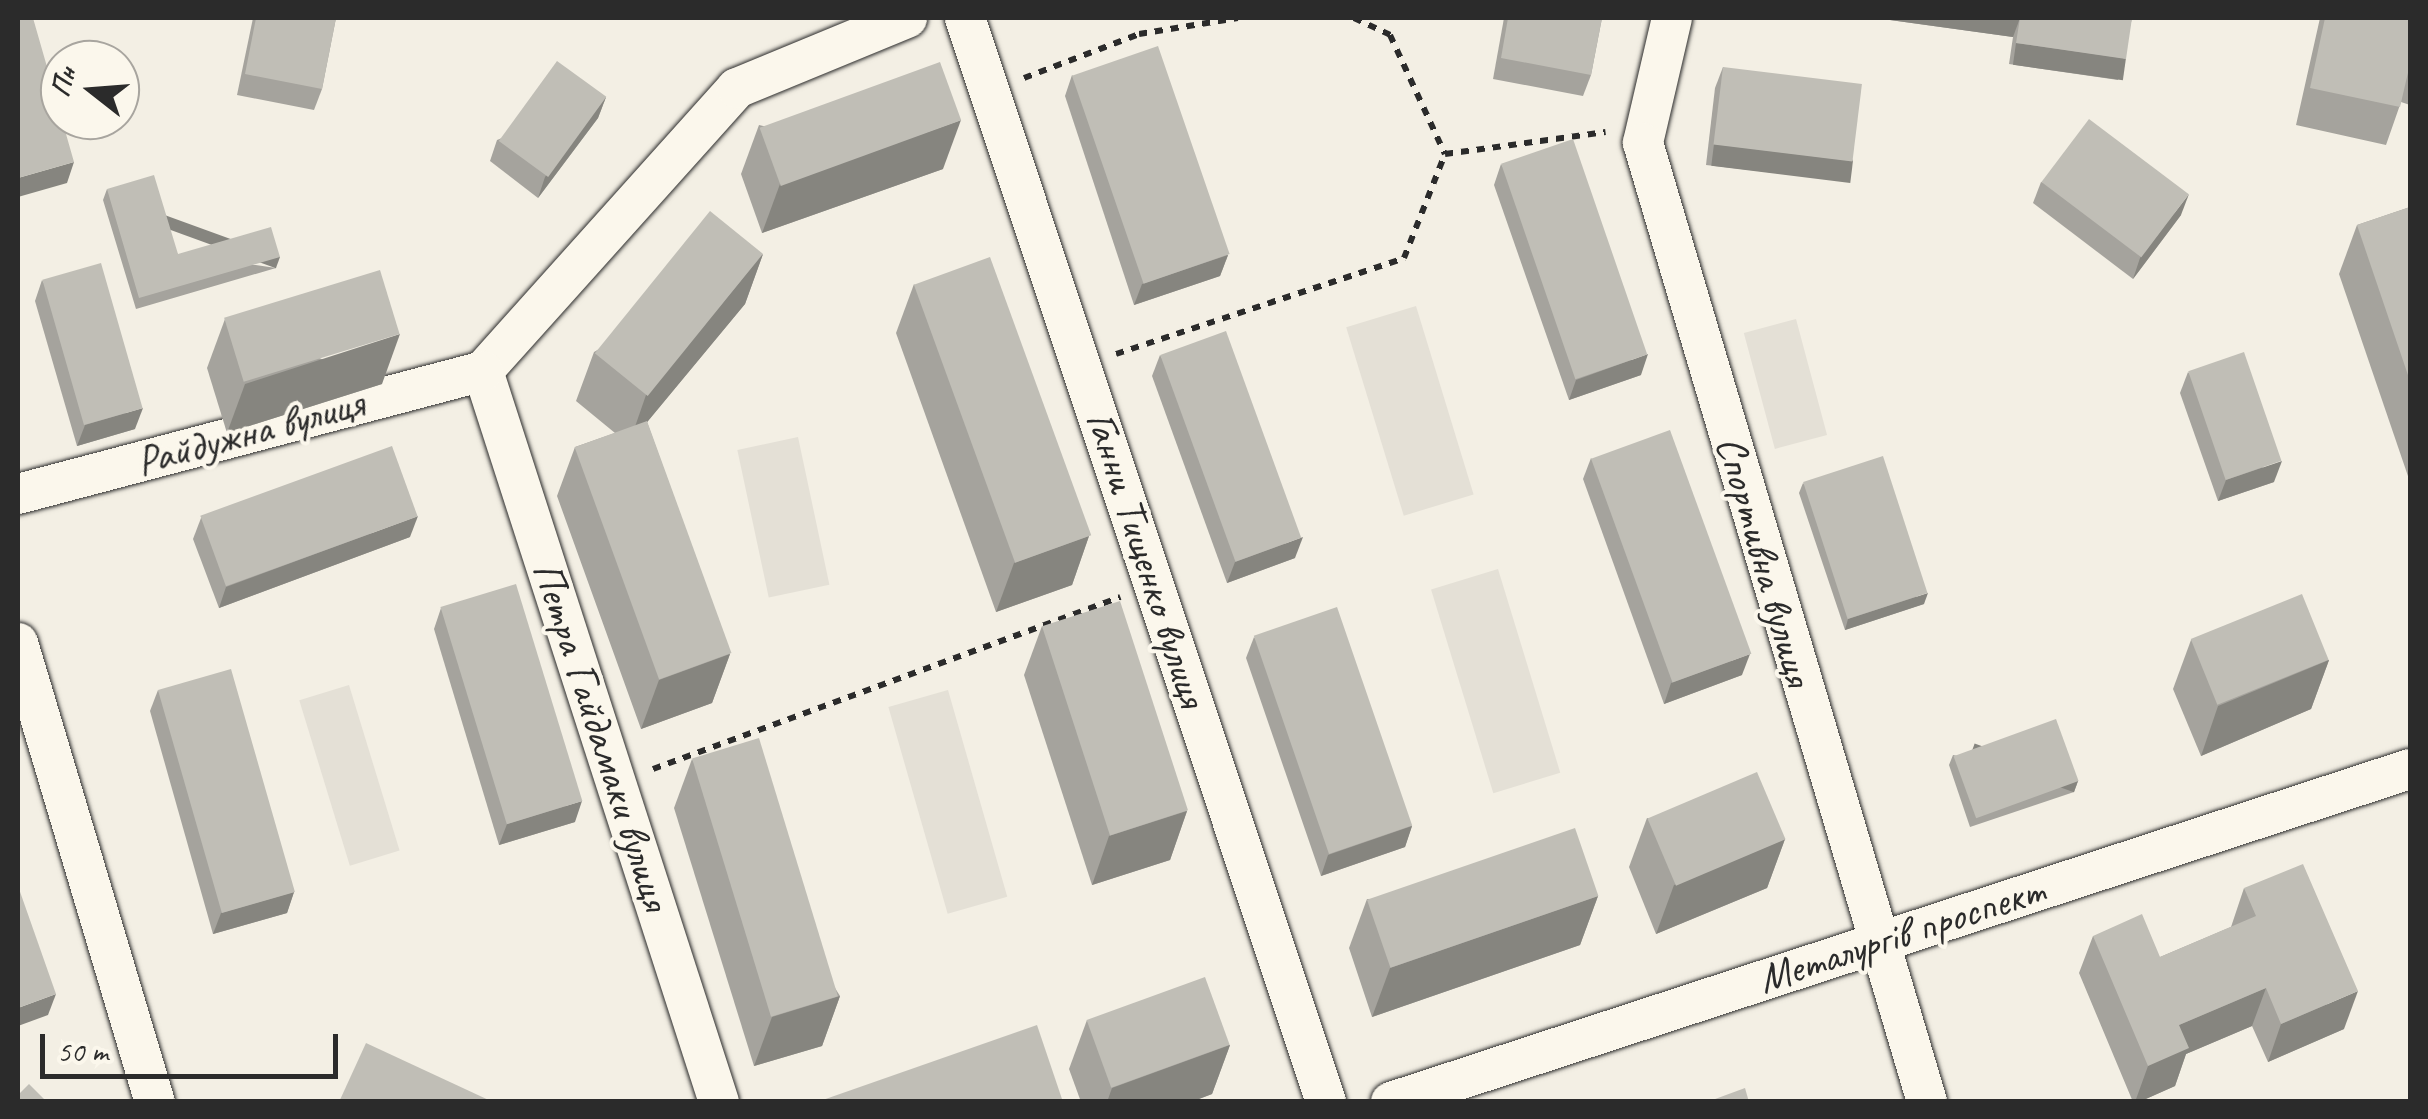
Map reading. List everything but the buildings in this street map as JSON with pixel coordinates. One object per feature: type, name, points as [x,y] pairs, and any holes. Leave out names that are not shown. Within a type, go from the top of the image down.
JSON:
[{"type":"street","points":[[483,372],[737,88],[907,18]]},
{"type":"street","name":"Ганни Тищенко вулиця","points":[[965,18],[1326,1102]]},
{"type":"street","name":"Спортивна вулиця","points":[[1672,18],[1642,143],[1926,1102]]},
{"type":"street","name":"Райдужна вулиця","points":[[18,494],[483,372]]},
{"type":"street","name":"Петра Гайдамаки вулиця","points":[[483,372],[719,1102]]},
{"type":"street","points":[[18,643],[154,1102]]},
{"type":"street","name":"Металургів проспект","points":[[1391,1102],[2410,769]]},
{"type":"path","points":[[990,91],[1139,34],[1238,18]]},
{"type":"path","points":[[1081,366],[1404,258],[1445,154],[1390,35],[1354,18]]},
{"type":"path","points":[[1445,154],[1646,127]]},
{"type":"path","points":[[616,782],[1154,585]]},
{"type":"shaded area","points":[[1416,306],[1474,494],[1404,516],[1346,327]]},
{"type":"shaded area","points":[[1796,319],[1827,435],[1775,449],[1744,333]]},
{"type":"shaded area","points":[[798,437],[829,585],[769,598],[737,450]]},
{"type":"shaded area","points":[[1498,569],[1560,773],[1493,793],[1431,589]]},
{"type":"shaded area","points":[[349,685],[400,850],[350,866],[299,700]]},
{"type":"shaded area","points":[[948,690],[1007,897],[948,914],[888,707]]}]
